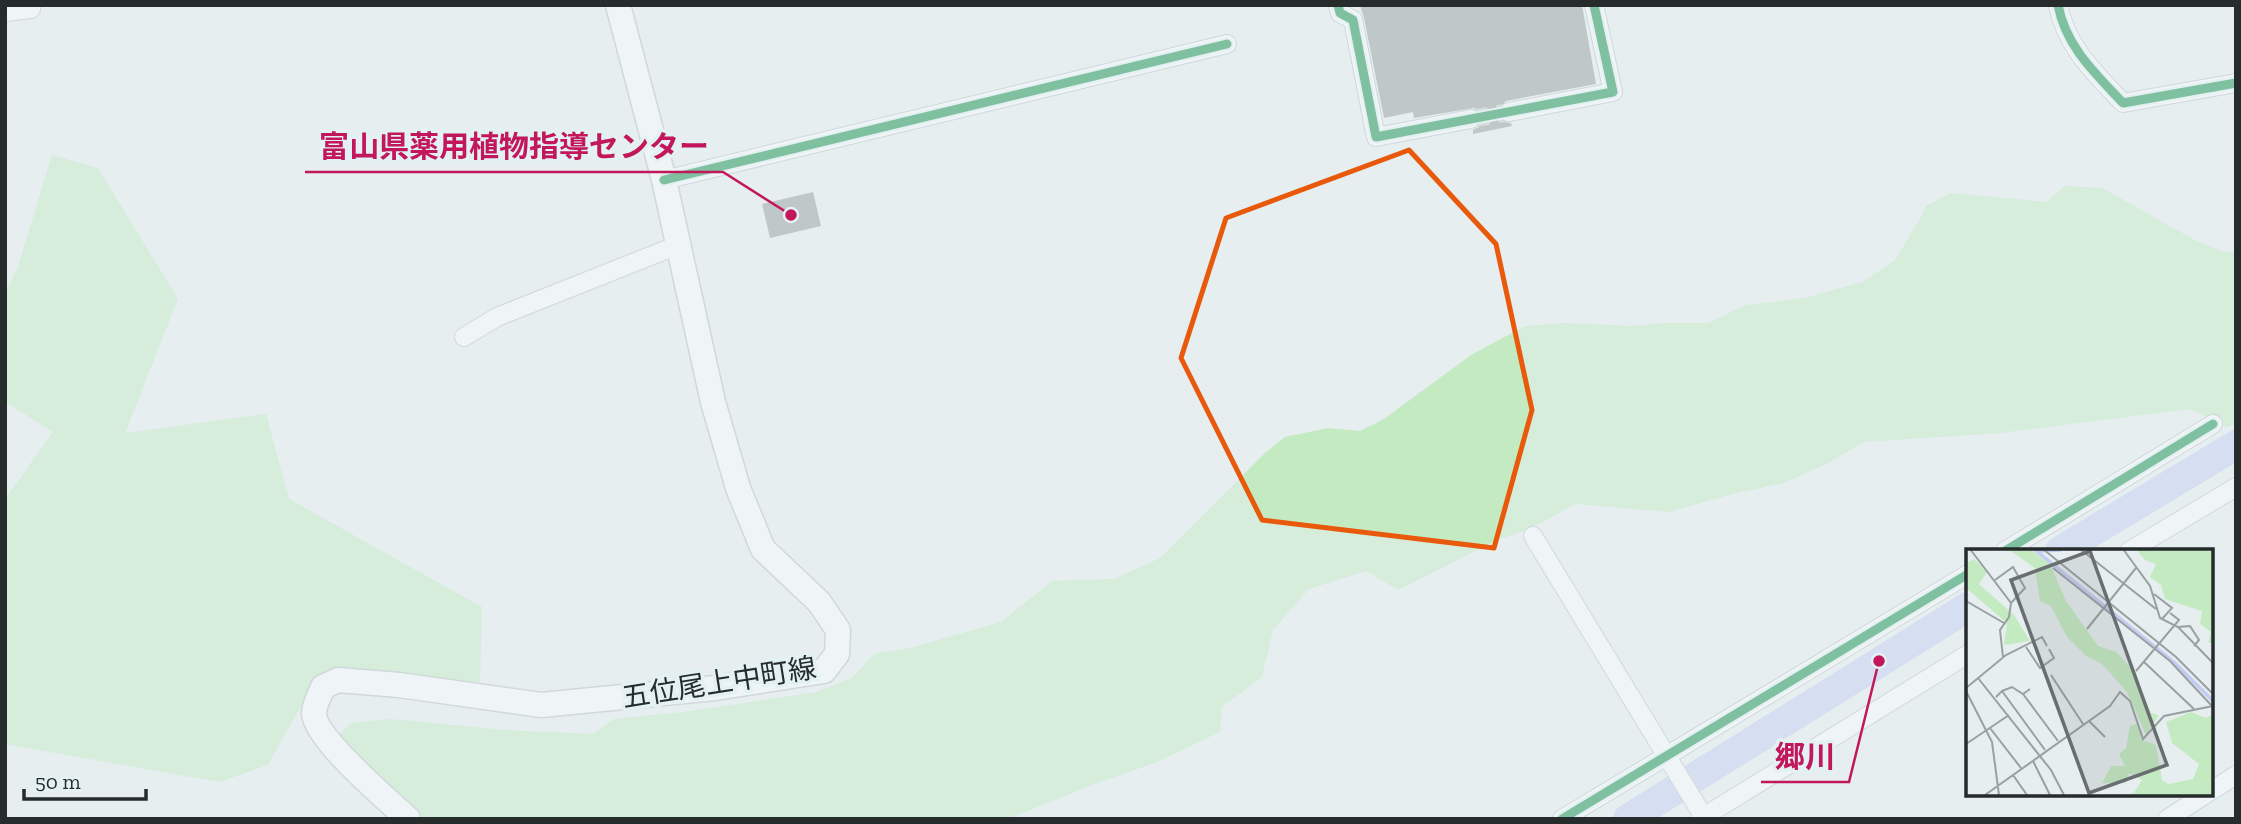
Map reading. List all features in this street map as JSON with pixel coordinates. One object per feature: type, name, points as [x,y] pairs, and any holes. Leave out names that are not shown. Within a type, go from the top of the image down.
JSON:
[{"type":"main road","name":"五位尾上中町線","points":[[408,819],[326,740],[316,724],[314,711],[323,687],[338,680],[377,683],[541,705],[715,688],[799,676],[824,671],[837,654],[838,630],[819,602],[762,549],[738,488],[713,402],[664,180],[618,5]]},
{"type":"street","points":[[5,12],[31,9],[30,5]]},
{"type":"street","points":[[1338,5],[1340,13],[1353,20],[1376,137],[1471,119]]},
{"type":"street","points":[[1509,112],[1613,92],[1594,5]]},
{"type":"street","points":[[2058,5],[2062,26],[2084,60],[2123,103],[2236,83]]},
{"type":"street","points":[[664,180],[1227,44]]},
{"type":"street","points":[[464,337],[497,317],[678,245]]},
{"type":"street","points":[[2008,549],[2213,424]]},
{"type":"street","points":[[2132,549],[2236,487]]},
{"type":"street","points":[[1533,536],[1703,818],[1966,655]]},
{"type":"street","points":[[1563,819],[1966,575]]},
{"type":"street","points":[[2213,790],[2236,775]]},
{"type":"street","points":[[2167,819],[2203,796]]},
{"type":"highlighted area","points":[[1409,150],[1496,244],[1532,410],[1494,548],[1262,520],[1181,358],[1226,218]]},
{"type":"green space","points":[[52,155],[98,168],[178,299],[125,433],[266,414],[289,499],[482,607],[480,682],[319,673],[268,765],[219,782],[5,744],[5,499],[53,432],[5,402],[5,293],[18,267]]},
{"type":"green space","points":[[2065,186],[2102,188],[2193,239],[2222,251],[2236,253],[2236,423],[2227,427],[2190,409],[2000,433],[1864,442],[1826,464],[1784,483],[1668,512],[1576,504],[1525,531],[1497,540],[1398,590],[1366,571],[1309,589],[1273,630],[1262,677],[1222,707],[1220,732],[1157,762],[1008,819],[415,819],[335,738],[352,723],[390,719],[505,730],[593,734],[614,719],[691,711],[816,692],[852,678],[874,654],[910,648],[1001,622],[1052,581],[1114,579],[1160,558],[1265,453],[1285,437],[1328,428],[1360,431],[1384,419],[1471,355],[1525,326],[1566,323],[1632,326],[1708,323],[1746,305],[1804,298],[1863,282],[1895,260],[1926,206],[1951,193],[2046,202]]},
{"type":"building","points":[[1360,5],[1582,5],[1596,84],[1506,101],[1499,108],[1498,115],[1512,126],[1473,134],[1482,118],[1474,108],[1414,118],[1413,112],[1384,118]]},
{"type":"building","points":[[813,192],[821,226],[770,238],[762,204]]},
{"type":"waterway","points":[[2063,549],[2236,445]]},
{"type":"waterway","points":[[1628,819],[1966,608]]},
{"type":"tunnel","points":[[1471,119],[1509,112]]},
{"type":"cycle path","points":[[1338,5],[1340,13],[1353,20],[1376,137],[1613,92],[1594,5]]},
{"type":"cycle path","points":[[2058,5],[2075,47],[2123,103],[2236,83]]},
{"type":"cycle path","points":[[664,180],[1227,44]]},
{"type":"cycle path","points":[[2008,549],[2213,424]]},
{"type":"cycle path","points":[[1562,819],[1966,575]]},
{"type":"place","name":"富山県薬用植物指導センター","points":[[791,215]]},
{"type":"place","name":"郷川","points":[[1879,661]]}]
